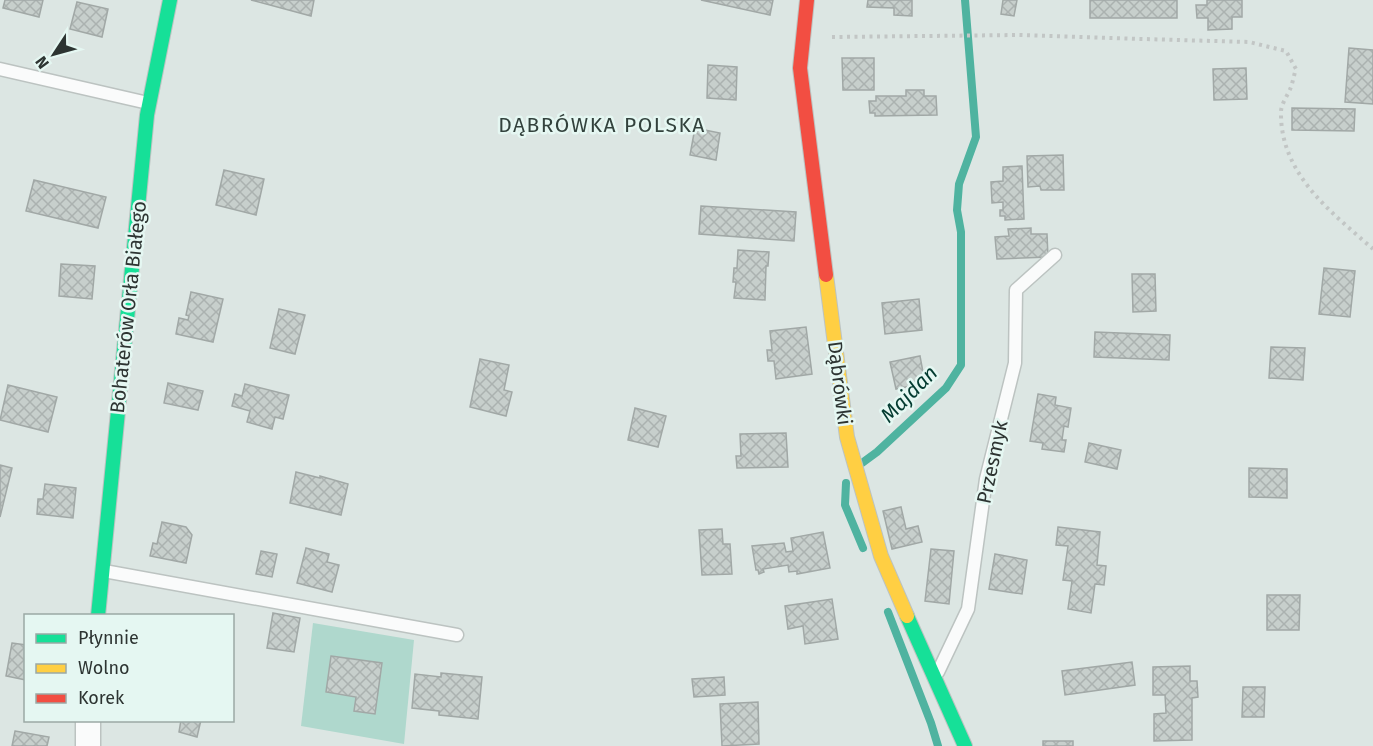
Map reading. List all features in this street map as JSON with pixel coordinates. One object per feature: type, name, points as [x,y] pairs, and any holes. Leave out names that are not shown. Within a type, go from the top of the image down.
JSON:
[{"type":"street","name":"Bohaterów Orła Białego","points":[[98,614],[149,104],[170,0]]},
{"type":"street","name":"Dąbrówki","points":[[807,0],[800,68],[847,437],[881,556],[965,746]]},
{"type":"street","points":[[88,722],[88,746]]},
{"type":"lane","points":[[0,69],[149,104]]},
{"type":"lane","name":"Przesmyk","points":[[935,678],[968,609],[986,480],[1015,363],[1016,290],[1055,255]]},
{"type":"lane","points":[[103,570],[457,635]]},
{"type":"path","points":[[804,36],[1019,35],[1249,42],[1286,51],[1296,69],[1292,86],[1281,110],[1284,136],[1301,179],[1326,208],[1373,249]]},
{"type":"green space","points":[[313,623],[414,640],[404,744],[301,726]]},
{"type":"building","points":[[5,0],[43,0],[39,17],[3,8]]},
{"type":"building","points":[[251,0],[314,0],[311,16]]},
{"type":"building","points":[[701,0],[773,0],[770,15]]},
{"type":"building","points":[[868,0],[912,0],[912,16],[894,15],[894,8],[867,7]]},
{"type":"building","points":[[1003,0],[1017,0],[1014,16],[1001,14]]},
{"type":"building","points":[[1090,0],[1177,0],[1177,18],[1090,18]]},
{"type":"building","points":[[1207,0],[1242,0],[1242,17],[1232,17],[1232,29],[1208,30],[1208,18],[1197,18],[1196,5],[1207,5]]},
{"type":"building","points":[[77,2],[108,9],[102,37],[70,29]]},
{"type":"building","points":[[1349,48],[1373,50],[1373,104],[1345,102]]},
{"type":"building","points":[[842,58],[874,58],[874,90],[843,90]]},
{"type":"building","points":[[708,65],[737,67],[736,100],[707,98]]},
{"type":"building","points":[[1246,68],[1247,99],[1214,100],[1213,69]]},
{"type":"building","points":[[906,90],[924,90],[924,96],[936,96],[937,115],[875,116],[875,113],[870,113],[869,101],[876,101],[876,96],[906,96]]},
{"type":"building","points":[[1292,108],[1355,109],[1354,131],[1292,130]]},
{"type":"building","points":[[695,128],[720,133],[716,160],[690,155]]},
{"type":"building","points":[[1063,155],[1064,190],[1041,190],[1040,186],[1028,187],[1027,156]]},
{"type":"building","points":[[1022,166],[1024,219],[1005,220],[1005,216],[1000,216],[1003,202],[992,203],[991,182],[1003,181],[1003,167]]},
{"type":"building","points":[[224,170],[264,179],[256,215],[216,205]]},
{"type":"building","points":[[34,180],[106,197],[98,228],[26,211]]},
{"type":"building","points":[[701,206],[796,212],[794,241],[699,234]]},
{"type":"building","points":[[1031,228],[1031,234],[1047,234],[1048,257],[997,259],[995,237],[1009,236],[1008,229]]},
{"type":"building","points":[[738,250],[769,252],[768,266],[766,266],[765,300],[734,298],[736,282],[733,282],[734,268],[737,268]]},
{"type":"building","points":[[61,264],[95,266],[92,299],[59,296]]},
{"type":"building","points":[[1324,268],[1355,271],[1350,317],[1319,314]]},
{"type":"building","points":[[1132,274],[1155,274],[1156,311],[1133,312]]},
{"type":"building","points":[[191,292],[223,299],[213,342],[176,334],[179,318],[188,320],[189,316],[186,315]]},
{"type":"building","points":[[919,299],[922,330],[885,334],[882,303]]},
{"type":"building","points":[[279,309],[305,315],[295,354],[270,348]]},
{"type":"building","points":[[806,327],[812,374],[776,379],[774,361],[768,361],[767,350],[772,350],[770,331]]},
{"type":"building","points":[[1095,332],[1170,335],[1169,360],[1094,357]]},
{"type":"building","points":[[1271,347],[1305,348],[1303,380],[1269,378]]},
{"type":"building","points":[[920,356],[925,383],[896,389],[890,362]]},
{"type":"building","points":[[480,359],[509,365],[504,390],[512,392],[506,416],[470,407]]},
{"type":"building","points":[[168,383],[203,391],[198,410],[164,403]]},
{"type":"building","points":[[245,384],[289,395],[283,419],[275,417],[272,429],[247,422],[250,411],[232,406],[235,394],[242,396]]},
{"type":"building","points":[[8,385],[57,397],[48,432],[0,420]]},
{"type":"building","points":[[1038,394],[1056,397],[1055,405],[1071,408],[1068,427],[1064,426],[1062,440],[1066,440],[1064,452],[1042,449],[1043,443],[1030,441]]},
{"type":"building","points":[[635,408],[666,416],[658,447],[628,440]]},
{"type":"building","points":[[786,433],[788,467],[737,468],[736,456],[741,456],[740,434]]},
{"type":"building","points":[[1089,443],[1121,450],[1117,469],[1085,462]]},
{"type":"building","points":[[0,465],[12,468],[0,517]]},
{"type":"building","points":[[1249,468],[1287,469],[1287,498],[1249,497]]},
{"type":"building","points":[[296,472],[348,484],[341,515],[290,503]]},
{"type":"building","points":[[45,484],[76,488],[73,518],[37,514],[38,499],[43,499]]},
{"type":"building","points":[[901,507],[906,529],[918,526],[922,542],[892,549],[883,511]]},
{"type":"building","points":[[162,522],[186,527],[192,535],[186,563],[150,556],[153,543],[157,544]]},
{"type":"building","points":[[1058,527],[1100,532],[1097,565],[1106,566],[1104,585],[1095,584],[1091,613],[1068,609],[1072,581],[1063,580],[1068,546],[1056,545]]},
{"type":"building","points":[[722,529],[723,544],[730,544],[732,574],[702,575],[699,530]]},
{"type":"building","points":[[823,532],[830,568],[797,574],[797,571],[789,572],[788,565],[763,569],[764,572],[759,574],[756,570],[752,546],[784,543],[786,552],[793,551],[791,538]]},
{"type":"building","points":[[306,548],[329,554],[327,562],[339,565],[332,592],[297,583]]},
{"type":"building","points":[[931,549],[954,551],[949,604],[925,601]]},
{"type":"building","points":[[261,551],[277,554],[272,577],[256,574]]},
{"type":"building","points":[[995,554],[1027,560],[1022,594],[989,589]]},
{"type":"building","points":[[1267,595],[1300,595],[1299,630],[1267,630]]},
{"type":"building","points":[[832,599],[838,639],[805,644],[803,626],[788,629],[785,606]]},
{"type":"building","points":[[273,613],[300,618],[294,652],[267,648]]},
{"type":"building","points":[[12,643],[24,645],[24,680],[6,676]]},
{"type":"building","points":[[331,656],[382,663],[375,714],[354,711],[356,697],[326,692]]},
{"type":"building","points":[[1132,662],[1135,685],[1065,695],[1062,671]]},
{"type":"building","points":[[1190,666],[1190,681],[1197,681],[1198,697],[1192,698],[1192,740],[1154,741],[1154,714],[1166,713],[1165,695],[1153,695],[1153,667]]},
{"type":"building","points":[[441,673],[482,677],[478,719],[439,715],[439,711],[412,708],[415,674],[441,677]]},
{"type":"building","points":[[724,677],[725,695],[694,697],[692,679]]},
{"type":"building","points":[[1243,687],[1265,687],[1264,717],[1242,717]]},
{"type":"building","points":[[758,702],[759,744],[722,746],[720,704]]},
{"type":"building","points":[[181,722],[201,722],[197,737],[179,732]]},
{"type":"building","points":[[15,731],[49,737],[47,746],[12,746]]},
{"type":"building","points":[[1043,741],[1073,741],[1073,746],[1043,746]]},
{"type":"waterway","name":"Majdan","points":[[862,463],[946,388],[961,365],[961,232],[957,210],[959,184],[976,137],[965,0]]},
{"type":"waterway","name":"Majdan","points":[[846,483],[845,505],[863,548]]},
{"type":"waterway","name":"Majdan","points":[[888,612],[938,746]]},
{"type":"traffic: fast","points":[[98,614],[147,115],[170,0]]},
{"type":"traffic: fast","points":[[907,616],[965,746]]},
{"type":"traffic: slow","points":[[826,275],[847,437],[881,556],[907,616]]},
{"type":"traffic: jam","points":[[807,0],[800,68],[826,275]]},
{"type":"district","name":"DĄBRÓWKA POLSKA","points":[[602,125]]}]
